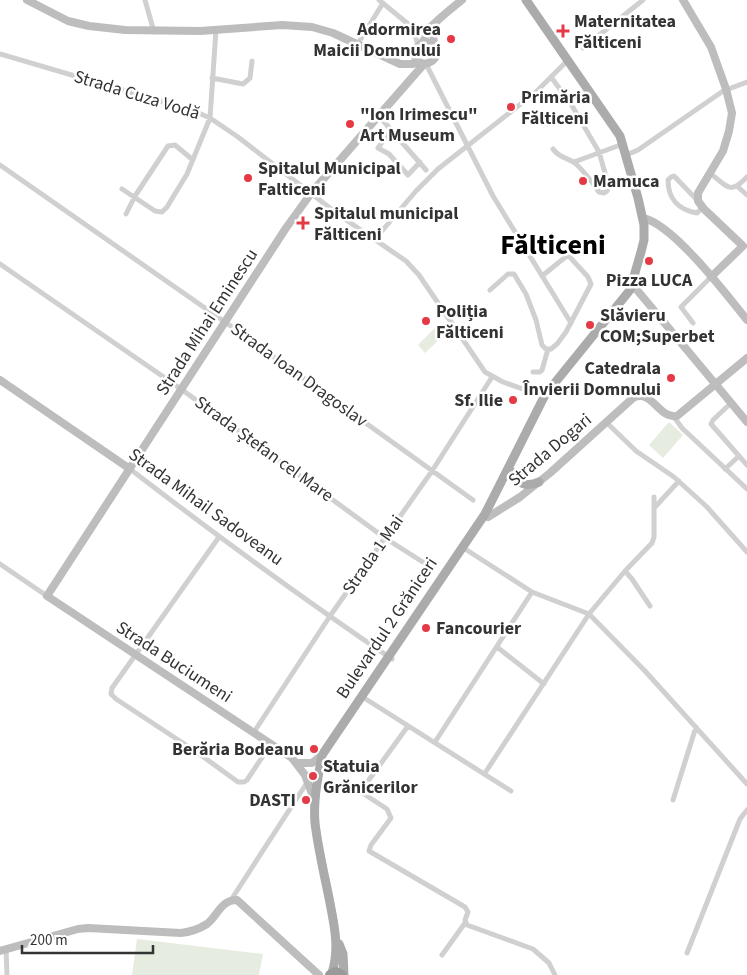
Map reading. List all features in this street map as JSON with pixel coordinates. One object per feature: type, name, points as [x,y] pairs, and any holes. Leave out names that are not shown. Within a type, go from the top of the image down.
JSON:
[{"type":"main road","points":[[489,511],[547,395],[628,299],[647,242],[646,218],[631,153],[621,128],[555,36],[526,0]]},
{"type":"main road","points":[[533,0],[568,60],[617,130],[646,218]]},
{"type":"main road","points":[[489,511],[512,472],[547,395]]},
{"type":"main road","points":[[512,472],[521,484],[529,485],[539,482]]},
{"type":"main road","name":"Bulevardul 2 Grăniceri","points":[[335,975],[337,941],[317,839],[314,799],[322,759],[489,511]]},
{"type":"street","points":[[27,0],[51,14],[80,24],[106,28],[154,32],[295,25],[324,30],[400,64],[410,71],[412,80]]},
{"type":"street","points":[[145,0],[154,32]]},
{"type":"street","points":[[400,64],[418,47],[426,33],[462,0]]},
{"type":"street","points":[[583,48],[643,0]]},
{"type":"street","points":[[683,0],[711,47],[726,89],[732,113],[723,151],[698,193],[700,204],[697,213],[685,211],[672,199],[668,180],[671,176],[674,176],[700,204],[745,245],[681,307],[693,323]]},
{"type":"street","points":[[357,45],[381,2],[418,30],[426,29],[436,23]]},
{"type":"street","points":[[400,64],[432,62],[436,52],[433,32],[436,23]]},
{"type":"street","points":[[413,28],[422,63],[493,196],[571,323]]},
{"type":"street","points":[[122,189],[155,210],[162,212],[167,207],[193,160],[210,118],[216,30]]},
{"type":"street","points":[[418,47],[429,43],[434,46]]},
{"type":"street","name":"Strada Cuza Vodă","points":[[0,54],[194,111],[210,118],[312,192],[339,215],[406,261],[419,275],[477,362],[492,377]]},
{"type":"street","points":[[375,238],[438,169],[536,92],[568,60]]},
{"type":"street","points":[[212,78],[243,84],[250,78],[252,61]]},
{"type":"street","name":"Strada Mihai Eminescu","points":[[47,596],[312,192],[412,80],[415,68],[422,63]]},
{"type":"street","points":[[551,77],[571,104],[599,152],[609,187],[606,192],[599,192],[574,162],[562,158],[553,149]]},
{"type":"street","points":[[631,153],[726,89],[747,82]]},
{"type":"street","points":[[379,116],[426,170]]},
{"type":"street","points":[[392,130],[378,148],[389,154],[408,175],[420,162]]},
{"type":"street","points":[[574,162],[623,144]]},
{"type":"street","points":[[126,214],[135,196],[168,146],[175,145],[193,160]]},
{"type":"street","name":"Strada Ioan Dragoslav","points":[[0,165],[225,322],[473,500]]},
{"type":"street","points":[[710,174],[728,187],[733,188],[738,187],[747,177]]},
{"type":"street","points":[[738,187],[747,195]]},
{"type":"street","points":[[646,218],[666,231],[686,248],[747,320]]},
{"type":"street","points":[[490,290],[508,274],[514,274],[526,294],[536,320],[542,345],[548,349],[554,348],[571,323],[591,284],[588,277],[568,255],[542,276]]},
{"type":"street","name":"Strada Ștefan cel Mare","points":[[0,264],[181,389],[385,538],[428,566]]},
{"type":"street","points":[[634,285],[747,421]]},
{"type":"street","points":[[533,372],[540,372],[542,370],[548,349]]},
{"type":"street","points":[[747,358],[684,411],[674,417],[679,425],[747,489]]},
{"type":"street","points":[[492,377],[534,393],[547,395]]},
{"type":"street","name":"Strada 1 Mai","points":[[254,732],[330,616],[432,471],[492,377]]},
{"type":"street","name":"Strada Mihail Sadoveanu","points":[[0,380],[130,469],[219,537],[391,658]]},
{"type":"street","name":"Strada Dogari","points":[[489,511],[514,500],[539,482],[638,396],[644,396],[667,416],[674,417]]},
{"type":"street","points":[[731,403],[711,424],[747,465]]},
{"type":"street","points":[[606,422],[636,451],[679,481],[717,516],[747,552]]},
{"type":"street","points":[[725,469],[739,456]]},
{"type":"street","points":[[655,507],[679,481]]},
{"type":"street","points":[[485,773],[589,615],[625,571],[652,543],[654,537],[654,497]]},
{"type":"street","name":"Strada Dogari","points":[[489,511],[514,500]]},
{"type":"street","points":[[219,537],[137,656],[112,688],[113,697],[198,753],[235,780],[241,782],[247,780],[271,744]]},
{"type":"street","points":[[463,548],[532,592],[589,615],[644,671],[747,784]]},
{"type":"street","name":"Strada Buciumeni","points":[[0,564],[254,732],[297,763],[308,780],[314,799]]},
{"type":"street","points":[[625,571],[650,606]]},
{"type":"street","points":[[435,742],[532,592]]},
{"type":"street","points":[[497,646],[544,684]]},
{"type":"street","points":[[363,697],[511,790]]},
{"type":"street","points":[[408,726],[362,788],[364,794],[387,809],[391,818],[370,848],[371,853],[465,907],[468,912],[466,923],[442,955]]},
{"type":"street","points":[[673,800],[696,727]]},
{"type":"street","points":[[297,763],[312,763],[322,759]]},
{"type":"street","points":[[231,900],[282,822],[301,788],[308,780]]},
{"type":"street","points":[[687,953],[740,819],[747,810]]},
{"type":"street","points":[[7,975],[3,950],[88,928],[181,934],[191,932],[206,924],[225,902],[231,900],[237,900],[242,903],[319,975]]},
{"type":"street","points":[[466,923],[499,938],[533,949],[549,963],[555,975]]},
{"type":"street","points":[[312,968],[335,975]]},
{"type":"shaded area","points":[[438,325],[446,333],[425,353],[418,345]]},
{"type":"shaded area","points":[[669,422],[683,435],[663,458],[649,445]]},
{"type":"shaded area","points":[[137,939],[263,954],[259,975],[132,975]]},
{"type":"place","name":"Maternitatea Fălticeni","points":[[563,31]]},
{"type":"place","name":"Adormirea Maicii Domnului","points":[[451,39]]},
{"type":"place","name":"Primăria Fălticeni","points":[[511,107]]},
{"type":"place","name":"\"Ion Irimescu\" Art Museum","points":[[350,124]]},
{"type":"place","name":"Spitalul Municipal Falticeni","points":[[248,178]]},
{"type":"place","name":"Mamuca","points":[[583,181]]},
{"type":"place","name":"Spitalul municipal Fălticeni","points":[[303,223]]},
{"type":"place","name":"Pizza LUCA","points":[[649,261]]},
{"type":"place","name":"Poliția Fălticeni","points":[[426,321]]},
{"type":"place","name":"Slăvieru COM;Superbet","points":[[590,325]]},
{"type":"place","name":"Catedrala Învierii Domnului","points":[[671,378]]},
{"type":"place","name":"Sf. Ilie","points":[[513,400]]},
{"type":"place","name":"Fancourier","points":[[426,628]]},
{"type":"place","name":"Berăria Bodeanu","points":[[314,749]]},
{"type":"place","name":"Statuia Grănicerilor","points":[[313,776]]},
{"type":"place","name":"DASTI","points":[[306,800]]},
{"type":"district","name":"Fălticeni","points":[[553,245]]}]
